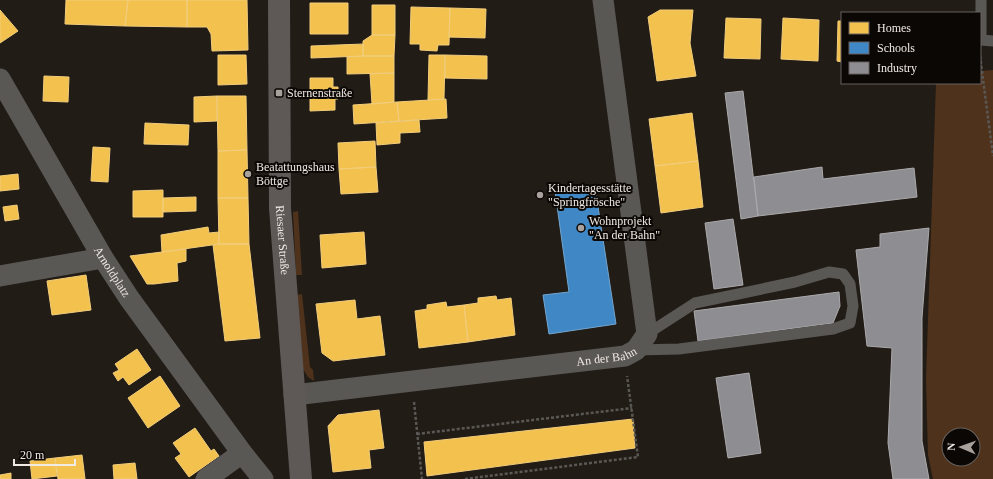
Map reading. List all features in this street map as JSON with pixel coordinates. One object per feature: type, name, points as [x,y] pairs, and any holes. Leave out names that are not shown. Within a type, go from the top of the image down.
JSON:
[{"type":"main road","name":"Riesaer Straße","points":[[279,0],[280,208],[301,479]]},
{"type":"street","name":"An der Bahn","points":[[294,395],[412,381],[636,347],[603,0]]},
{"type":"street","name":"Arnoldplatz","points":[[0,79],[103,258],[129,298],[242,453],[263,479]]},
{"type":"street","points":[[0,276],[103,258]]},
{"type":"street","points":[[206,479],[242,453]]},
{"type":"lane","points":[[981,0],[981,40],[993,41]]},
{"type":"lane","points":[[829,272],[843,274],[850,284],[853,306],[850,323],[833,329],[679,350],[636,347],[695,304],[795,282],[829,272]]},
{"type":"path","points":[[981,61],[993,156]]},
{"type":"path","points":[[465,479],[638,457],[632,408],[636,347]]},
{"type":"path","points":[[412,381],[422,479]]},
{"type":"path","points":[[417,434],[632,408]]},
{"type":"shaded area","points":[[993,70],[993,479],[933,479],[928,455],[926,379],[936,84],[981,84],[981,71]]},
{"type":"shaded area","points":[[298,211],[302,275],[296,275],[293,212]]},
{"type":"shaded area","points":[[302,294],[310,367],[313,370],[314,381],[308,377],[303,369],[297,295]]},
{"type":"building: Homes","points":[[66,0],[128,0],[125,26],[65,24]]},
{"type":"building: Homes","points":[[128,0],[187,0],[187,27],[125,26]]},
{"type":"building: Homes","points":[[187,0],[247,0],[248,50],[212,51],[211,34],[207,27],[187,27]]},
{"type":"building: Homes","points":[[310,3],[348,3],[348,34],[310,34]]},
{"type":"building: Homes","points":[[372,5],[395,5],[395,35],[372,35]]},
{"type":"building: Homes","points":[[411,7],[450,8],[449,45],[438,45],[437,51],[420,50],[420,44],[410,44]]},
{"type":"building: Homes","points":[[450,8],[486,9],[485,38],[449,37]]},
{"type":"building: Homes","points":[[0,10],[18,31],[0,43]]},
{"type":"building: Homes","points":[[660,10],[693,10],[690,43],[696,76],[657,81],[648,17]]},
{"type":"building: Homes","points":[[726,18],[761,19],[760,59],[724,58]]},
{"type":"building: Homes","points":[[783,18],[819,20],[818,61],[781,59]]},
{"type":"building: Homes","points":[[838,21],[841,21],[841,62],[837,61]]},
{"type":"building: Homes","points":[[372,35],[395,35],[394,56],[363,56],[363,41]]},
{"type":"building: Homes","points":[[363,44],[363,56],[311,58],[311,46]]},
{"type":"building: Homes","points":[[218,55],[246,55],[247,84],[218,85]]},
{"type":"building: Homes","points":[[429,55],[445,55],[444,99],[428,100]]},
{"type":"building: Homes","points":[[445,55],[487,56],[487,79],[445,78]]},
{"type":"building: Homes","points":[[394,56],[394,73],[347,74],[347,57]]},
{"type":"building: Homes","points":[[394,73],[394,102],[372,104],[370,74]]},
{"type":"building: Homes","points":[[44,76],[69,77],[68,102],[43,101]]},
{"type":"building: Homes","points":[[310,78],[333,78],[333,87],[338,87],[338,99],[335,99],[335,110],[310,111]]},
{"type":"building: Homes","points":[[217,96],[246,96],[247,150],[218,151]]},
{"type":"building: Homes","points":[[217,96],[217,121],[194,122],[194,97]]},
{"type":"building: Homes","points":[[446,99],[447,118],[399,121],[397,102]]},
{"type":"building: Homes","points":[[397,102],[399,121],[354,124],[353,105]]},
{"type":"building: Homes","points":[[692,113],[698,161],[655,166],[649,119]]},
{"type":"building: Homes","points":[[419,120],[420,132],[400,133],[400,143],[377,145],[376,123]]},
{"type":"building: Homes","points":[[145,123],[189,125],[188,145],[144,144]]},
{"type":"building: Homes","points":[[375,141],[376,167],[339,169],[338,143]]},
{"type":"building: Homes","points":[[93,147],[110,148],[108,182],[91,181]]},
{"type":"building: Homes","points":[[247,150],[248,198],[218,198],[218,151]]},
{"type":"building: Homes","points":[[698,161],[703,207],[661,213],[655,166]]},
{"type":"building: Homes","points":[[376,167],[378,192],[341,194],[339,169]]},
{"type":"building: Homes","points":[[18,174],[19,189],[0,191],[0,176]]},
{"type":"building: Homes","points":[[163,190],[163,217],[133,217],[133,191]]},
{"type":"building: Homes","points":[[196,197],[196,211],[163,212],[163,198]]},
{"type":"building: Homes","points":[[218,198],[248,198],[249,244],[219,244]]},
{"type":"building: Homes","points":[[17,205],[19,219],[5,221],[3,207]]},
{"type":"building: Homes","points":[[208,227],[209,233],[219,232],[219,244],[162,252],[161,235]]},
{"type":"building: Homes","points":[[364,232],[366,264],[322,268],[320,235]]},
{"type":"building: Homes","points":[[249,244],[260,338],[225,341],[213,245]]},
{"type":"building: Homes","points":[[186,249],[186,261],[177,263],[178,281],[154,284],[147,284],[130,256]]},
{"type":"building: Homes","points":[[86,275],[91,310],[52,315],[47,281]]},
{"type":"building: Homes","points":[[496,296],[497,300],[511,298],[515,335],[468,342],[464,305],[478,303],[478,298]]},
{"type":"building: Homes","points":[[355,300],[357,319],[380,316],[385,355],[333,361],[322,353],[316,304]]},
{"type":"building: Homes","points":[[446,302],[447,307],[464,305],[468,342],[419,348],[415,311],[427,309],[427,305]]},
{"type":"building: Homes","points":[[137,349],[151,370],[129,385],[123,377],[118,381],[113,373],[119,370],[115,364]]},
{"type":"building: Homes","points":[[160,376],[180,406],[148,428],[128,398]]},
{"type":"building: Homes","points":[[379,410],[384,448],[369,450],[371,468],[333,472],[328,426],[338,415]]},
{"type":"building: Homes","points":[[633,419],[635,448],[427,476],[424,442]]},
{"type":"building: Homes","points":[[195,428],[211,451],[214,449],[219,456],[189,477],[175,458],[181,454],[173,443]]},
{"type":"building: Homes","points":[[82,455],[85,479],[58,479],[55,458]]},
{"type":"building: Homes","points":[[55,458],[57,476],[32,479],[30,461]]},
{"type":"building: Homes","points":[[135,463],[137,479],[114,479],[113,465]]},
{"type":"building: Homes","points":[[11,473],[11,479],[0,479],[0,475]]},
{"type":"building: Schools","name":"Wohnprojekt \"An der Bahn\"","points":[[595,187],[616,324],[549,334],[543,295],[569,292],[555,191]]},
{"type":"building: Industry","points":[[743,91],[758,216],[741,219],[725,93]]},
{"type":"building: Industry","points":[[822,167],[823,179],[914,168],[917,197],[758,216],[754,177]]},
{"type":"building: Industry","points":[[733,219],[743,285],[714,289],[705,223]]},
{"type":"building: Industry","points":[[929,228],[922,318],[922,441],[929,479],[893,479],[888,443],[892,348],[867,346],[856,250],[880,247],[880,234]]},
{"type":"building: Industry","points":[[839,292],[840,306],[833,323],[698,341],[694,311]]},
{"type":"building: Industry","points":[[749,373],[761,453],[728,458],[716,378]]},
{"type":"place","name":"Sternenstraße","points":[[279,93]]},
{"type":"place","name":"Beatattungshaus Böttge","points":[[248,174]]},
{"type":"place","name":"Kindertagesstätte \"Springfrösche\"","points":[[540,195]]},
{"type":"place","name":"Wohnprojekt \"An der Bahn\"","points":[[581,228]]}]
